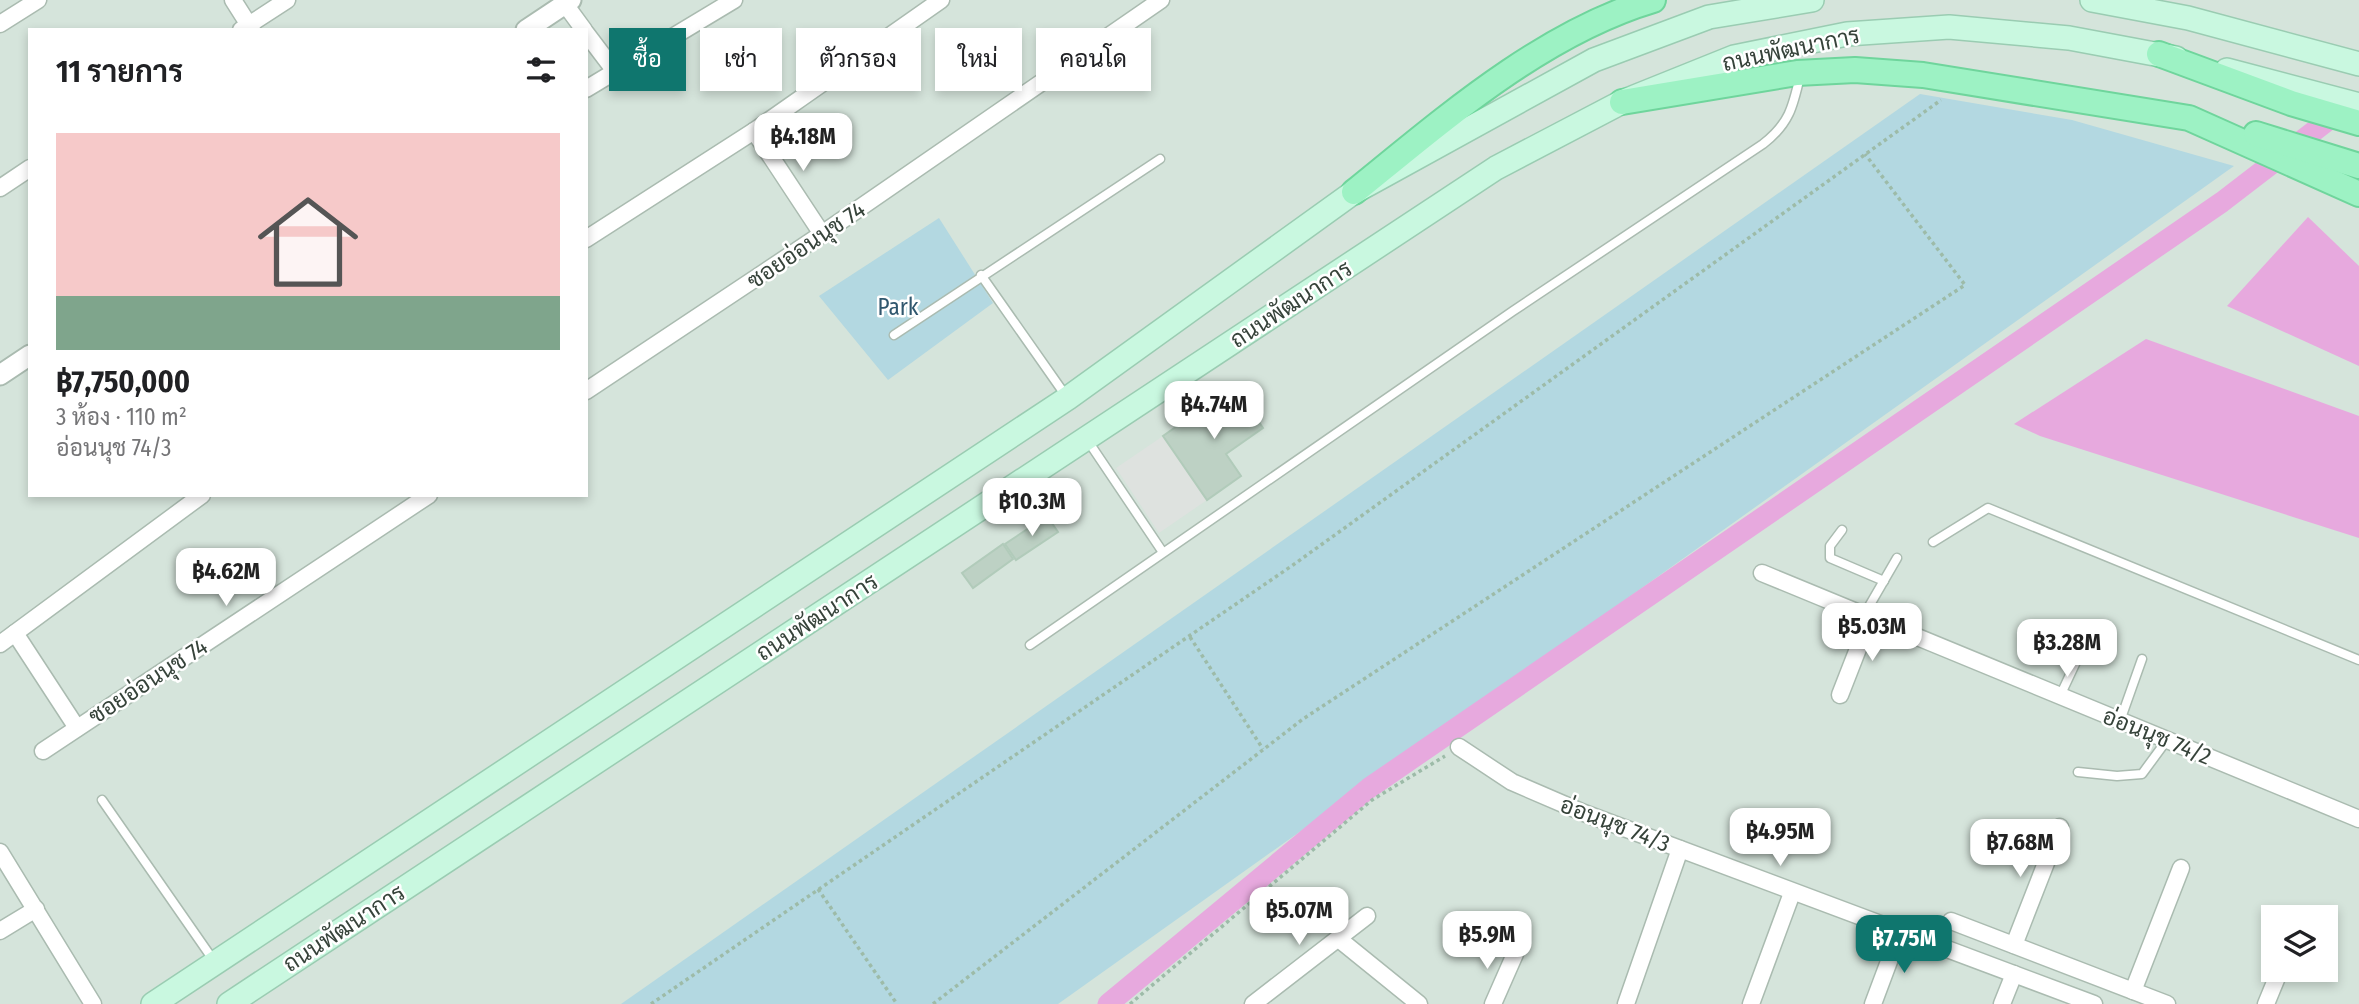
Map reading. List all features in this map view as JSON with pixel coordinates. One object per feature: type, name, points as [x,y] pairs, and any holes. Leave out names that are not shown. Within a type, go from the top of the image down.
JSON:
[{"type":"main road","points":[[1354,192],[1471,97],[1561,42],[1630,7],[1653,0]]},
{"type":"main road","name":"ถนนพัฒนาการ","points":[[153,1004],[1068,398],[1354,192],[1594,60],[1709,17],[1812,0]]},
{"type":"main road","points":[[2092,0],[2188,18],[2355,63]]},
{"type":"main road","name":"ถนนพัฒนาการ","points":[[229,1004],[1496,168],[1622,102],[1734,57],[1847,34],[1949,27],[2069,38],[2159,54]]},
{"type":"main road","points":[[2159,54],[2296,95],[2359,123]]},
{"type":"main road","points":[[1622,102],[1801,73],[1855,70],[1923,75],[2189,118],[2322,164],[2359,166]]},
{"type":"main road","points":[[2296,95],[2359,105]]},
{"type":"main road","points":[[2322,164],[2359,194]]},
{"type":"street","points":[[0,24],[38,0]]},
{"type":"street","points":[[233,0],[247,28],[286,0]]},
{"type":"street","points":[[686,28],[734,0]]},
{"type":"street","points":[[588,238],[754,131],[941,0]]},
{"type":"street","name":"ซอยอ่อนนุช 74","points":[[588,390],[822,234],[1161,0]]},
{"type":"street","points":[[529,28],[566,1],[583,28]]},
{"type":"street","points":[[588,36],[609,64]]},
{"type":"street","points":[[588,88],[609,74]]},
{"type":"street","points":[[754,131],[822,234]]},
{"type":"street","points":[[0,188],[28,169]]},
{"type":"street","points":[[0,375],[28,356]]},
{"type":"street","points":[[0,644],[199,497]]},
{"type":"street","name":"ซอยอ่อนนุช 74","points":[[43,751],[426,497]]},
{"type":"street","name":"อ่อนนุช 74/2","points":[[1762,573],[2359,819]]},
{"type":"street","points":[[1840,695],[1867,617]]},
{"type":"street","points":[[15,633],[77,728]]},
{"type":"street","name":"อ่อนนุช 74/3","points":[[1459,747],[1512,782],[1792,893],[2094,1004]]},
{"type":"street","points":[[2014,945],[2060,827]]},
{"type":"street","points":[[1626,1004],[1680,849]]},
{"type":"street","points":[[0,852],[93,1004]]},
{"type":"street","points":[[2133,991],[2182,868]]},
{"type":"street","points":[[1751,1004],[1792,893]]},
{"type":"street","points":[[0,931],[36,909]]},
{"type":"street","points":[[1252,1004],[1340,940],[1367,916]]},
{"type":"street","points":[[1951,921],[2168,1004]]},
{"type":"street","points":[[1873,1004],[1900,932]]},
{"type":"street","points":[[1340,940],[1419,1004]]},
{"type":"street","points":[[1493,1004],[1515,954]]},
{"type":"street","points":[[2002,1004],[2014,974]]},
{"type":"street","points":[[2266,1004],[2275,982]]},
{"type":"lane","points":[[1030,645],[1513,310],[1782,130],[1791,112],[1801,73]]},
{"type":"lane","points":[[894,335],[1160,159]]},
{"type":"lane","points":[[981,275],[1068,398]]},
{"type":"lane","points":[[1087,439],[1163,551]]},
{"type":"lane","points":[[1933,542],[1989,508],[2359,660]]},
{"type":"lane","points":[[1842,530],[1830,546],[1830,558],[1884,581]]},
{"type":"lane","points":[[1867,617],[1896,558]]},
{"type":"lane","points":[[2060,696],[2091,629]]},
{"type":"lane","points":[[2120,721],[2142,659]]},
{"type":"lane","points":[[2078,772],[2117,776],[2142,774],[2167,740]]},
{"type":"lane","points":[[102,800],[215,964]]},
{"type":"path","points":[[651,1004],[1293,565],[1945,97]]},
{"type":"path","points":[[933,1004],[1303,719],[1965,285],[1865,154]]},
{"type":"path","points":[[1189,636],[1263,749]]},
{"type":"path","points":[[1130,1004],[1372,800],[1459,747]]},
{"type":"path","points":[[818,889],[897,1004]]},
{"type":"shaded area","points":[[0,0],[2359,0],[2359,1004],[0,1004]]},
{"type":"shaded area","points":[[2308,217],[2359,266],[2359,366],[2227,306]]},
{"type":"shaded area","points":[[2146,339],[2359,416],[2359,538],[2040,436],[2014,424]]},
{"type":"shaded area","points":[[1163,436],[1207,500],[1159,533],[1116,468]]},
{"type":"green space","points":[[1920,94],[2072,120],[2234,166],[1058,1004],[621,1004]]},
{"type":"green space","name":"Park","points":[[939,218],[993,303],[888,380],[819,296]]},
{"type":"building","points":[[1234,386],[1263,428],[1226,454],[1241,476],[1207,500],[1163,436]]},
{"type":"building","points":[[1047,516],[1058,532],[1016,560],[1005,544]]},
{"type":"building","points":[[1003,544],[1013,559],[973,588],[962,573]]},
{"type":"waterway","points":[[1108,1004],[1369,788],[2222,202],[2344,108]]}]
